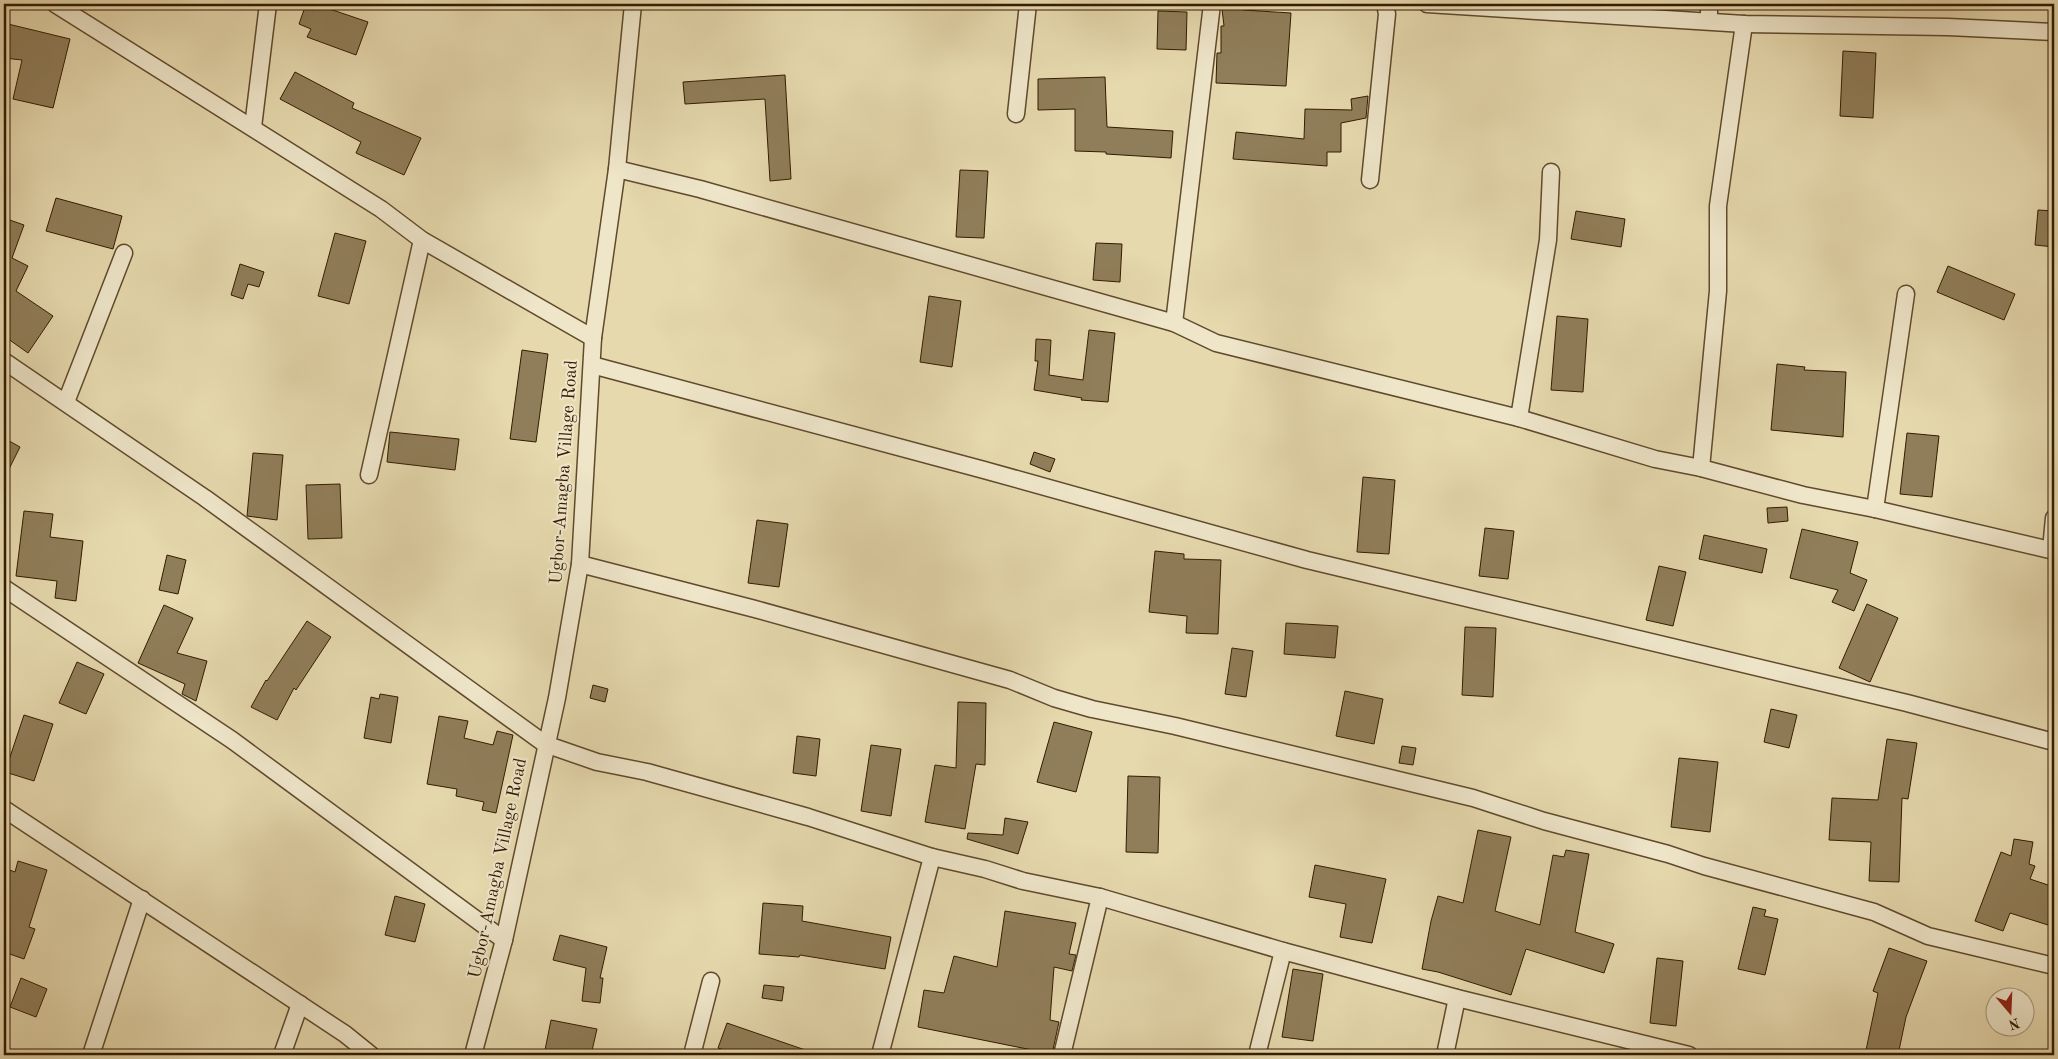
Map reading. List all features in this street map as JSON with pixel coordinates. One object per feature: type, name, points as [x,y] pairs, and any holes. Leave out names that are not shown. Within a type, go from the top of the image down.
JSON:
[{"type":"street","points":[[55,4],[381,209],[422,240],[593,338]]},
{"type":"street","points":[[253,127],[268,4]]},
{"type":"street","name":"Ugbor-Amagba Village Road","points":[[473,1055],[504,940],[545,744],[557,698],[580,564],[593,338],[617,169],[633,4]]},
{"type":"street","points":[[1016,114],[1028,4]]},
{"type":"street","points":[[1174,323],[1212,4]]},
{"type":"street","points":[[1370,180],[1387,14],[1385,4]]},
{"type":"street","points":[[1427,4],[1709,12],[1744,24],[1948,27],[2054,32]]},
{"type":"street","points":[[1701,468],[1718,291],[1718,206],[1744,24]]},
{"type":"street","points":[[617,169],[700,189],[1174,323],[1216,344],[1519,418],[1655,459],[1701,468],[1803,495],[1875,509],[2053,550],[2054,518]]},
{"type":"street","points":[[1519,418],[1548,240],[1550,172]]},
{"type":"street","points":[[369,475],[422,240]]},
{"type":"street","points":[[66,402],[124,254]]},
{"type":"street","points":[[1875,509],[1906,294]]},
{"type":"street","points":[[4,361],[66,402],[274,548],[545,744],[597,762],[647,772],[808,817],[932,857],[985,869],[1023,881],[1100,897],[1283,951],[1457,998],[1689,1055]]},
{"type":"street","points":[[592,365],[984,470],[1307,560],[1908,703],[2054,742]]},
{"type":"street","points":[[580,564],[755,609],[1010,680],[1054,698],[1092,710],[1175,726],[1473,798],[1544,821],[1874,912],[1928,936],[2054,966]]},
{"type":"street","points":[[4,588],[232,740],[504,940]]},
{"type":"street","points":[[4,809],[345,1034],[371,1055]]},
{"type":"street","points":[[880,1055],[932,857]]},
{"type":"street","points":[[1062,1055],[1100,897]]},
{"type":"street","points":[[91,1055],[142,899]]},
{"type":"street","points":[[1257,1055],[1283,951]]},
{"type":"street","points":[[692,1055],[711,981]]},
{"type":"street","points":[[1444,1055],[1457,998]]},
{"type":"street","points":[[282,1055],[300,1004]]},
{"type":"building","points":[[315,4],[368,22],[356,55],[307,37],[311,29],[299,24],[305,7],[313,10]]},
{"type":"building","points":[[1242,7],[1243,10],[1291,13],[1286,86],[1216,83],[1217,53],[1221,53],[1221,26],[1224,26],[1222,9]]},
{"type":"building","points":[[1158,11],[1187,12],[1186,50],[1157,49]]},
{"type":"building","points":[[4,23],[70,39],[53,108],[13,99],[22,60],[4,58]]},
{"type":"building","points":[[1843,51],[1876,53],[1873,118],[1840,116]]},
{"type":"building","points":[[295,72],[354,103],[352,108],[421,138],[404,175],[356,153],[361,142],[280,99]]},
{"type":"building","points":[[785,75],[791,179],[770,181],[765,99],[685,104],[683,82]]},
{"type":"building","points":[[1105,77],[1107,127],[1173,131],[1171,158],[1075,151],[1075,109],[1038,110],[1038,79]]},
{"type":"building","points":[[1368,96],[1366,118],[1341,123],[1341,152],[1327,152],[1327,166],[1233,159],[1236,132],[1304,139],[1305,109],[1352,110],[1351,99]]},
{"type":"building","points":[[960,170],[988,171],[984,238],[956,237]]},
{"type":"building","points":[[56,198],[122,216],[113,249],[46,231]]},
{"type":"building","points":[[2038,210],[2054,211],[2054,247],[2035,245]]},
{"type":"building","points":[[1576,211],[1625,219],[1621,247],[1571,239]]},
{"type":"building","points":[[4,218],[24,225],[12,258],[28,266],[16,291],[53,316],[28,353],[4,336]]},
{"type":"building","points":[[335,233],[366,241],[349,304],[318,296]]},
{"type":"building","points":[[1096,243],[1122,244],[1120,282],[1093,280]]},
{"type":"building","points":[[240,264],[264,272],[259,287],[248,284],[243,299],[231,295]]},
{"type":"building","points":[[1948,266],[2015,294],[2004,320],[1937,292]]},
{"type":"building","points":[[929,296],[961,301],[952,367],[920,362]]},
{"type":"building","points":[[1557,316],[1588,319],[1583,392],[1551,390]]},
{"type":"building","points":[[1089,330],[1115,333],[1108,402],[1081,400],[1082,398],[1034,390],[1038,361],[1035,361],[1036,339],[1051,340],[1049,375],[1083,380]]},
{"type":"building","points":[[522,350],[548,354],[536,442],[510,439]]},
{"type":"building","points":[[1777,364],[1805,367],[1804,370],[1846,372],[1843,437],[1771,430]]},
{"type":"building","points":[[390,432],[459,439],[455,470],[387,462]]},
{"type":"building","points":[[1907,433],[1939,436],[1932,497],[1900,494]]},
{"type":"building","points":[[4,438],[20,447],[4,479]]},
{"type":"building","points":[[1034,452],[1055,459],[1050,472],[1030,464]]},
{"type":"building","points":[[253,453],[283,455],[277,520],[247,516]]},
{"type":"building","points":[[1363,477],[1395,480],[1389,554],[1357,552]]},
{"type":"building","points":[[340,484],[342,538],[308,539],[306,485]]},
{"type":"building","points":[[1787,507],[1788,521],[1768,523],[1767,508]]},
{"type":"building","points":[[24,511],[53,514],[50,537],[83,541],[76,601],[55,598],[57,581],[16,576]]},
{"type":"building","points":[[757,520],[788,524],[779,587],[748,583]]},
{"type":"building","points":[[1485,528],[1514,531],[1508,579],[1479,576]]},
{"type":"building","points":[[1802,529],[1858,542],[1850,573],[1867,580],[1854,611],[1832,602],[1838,590],[1790,578]]},
{"type":"building","points":[[1704,535],[1767,549],[1762,573],[1699,559]]},
{"type":"building","points":[[1155,551],[1184,554],[1184,559],[1221,560],[1218,634],[1186,633],[1187,616],[1149,612]]},
{"type":"building","points":[[167,555],[186,560],[178,594],[159,590]]},
{"type":"building","points":[[1659,566],[1686,572],[1673,626],[1646,620]]},
{"type":"building","points":[[1867,604],[1898,618],[1870,682],[1839,668]]},
{"type":"building","points":[[164,605],[193,618],[177,653],[207,661],[196,701],[182,694],[185,684],[138,663]]},
{"type":"building","points":[[307,621],[331,637],[296,690],[294,688],[277,720],[251,707],[266,680]]},
{"type":"building","points":[[1286,623],[1338,626],[1335,658],[1284,654]]},
{"type":"building","points":[[1465,627],[1496,628],[1493,697],[1462,695]]},
{"type":"building","points":[[1232,648],[1253,651],[1246,697],[1225,694]]},
{"type":"building","points":[[77,662],[104,674],[86,714],[59,703]]},
{"type":"building","points":[[593,685],[608,689],[605,702],[590,698]]},
{"type":"building","points":[[1345,691],[1383,699],[1374,744],[1336,736]]},
{"type":"building","points":[[380,694],[398,697],[391,743],[364,738],[371,697],[379,699]]},
{"type":"building","points":[[958,702],[986,703],[985,765],[976,764],[965,829],[925,822],[935,765],[956,768]]},
{"type":"building","points":[[1771,709],[1797,715],[1789,748],[1764,742]]},
{"type":"building","points":[[24,715],[53,724],[34,781],[5,772]]},
{"type":"building","points":[[439,716],[468,721],[464,738],[493,745],[497,731],[513,735],[496,813],[482,810],[484,802],[456,796],[457,789],[427,784]]},
{"type":"building","points":[[1054,722],[1092,732],[1076,792],[1037,782]]},
{"type":"building","points":[[797,736],[820,739],[816,776],[793,773]]},
{"type":"building","points":[[1887,739],[1917,743],[1908,799],[1902,798],[1899,882],[1869,881],[1871,842],[1829,840],[1832,798],[1878,800]]},
{"type":"building","points":[[871,745],[901,749],[891,816],[861,811]]},
{"type":"building","points":[[1402,746],[1416,748],[1413,765],[1399,763]]},
{"type":"building","points":[[1679,758],[1718,762],[1710,832],[1671,827]]},
{"type":"building","points":[[1128,776],[1160,777],[1158,853],[1126,852]]},
{"type":"building","points":[[1005,818],[1028,822],[1018,854],[967,839],[968,833],[1003,835]]},
{"type":"building","points":[[1478,830],[1511,837],[1495,911],[1540,925],[1553,855],[1564,857],[1566,850],[1589,854],[1575,932],[1614,944],[1604,973],[1526,949],[1511,995],[1438,972],[1422,969],[1438,896],[1463,903]]},
{"type":"building","points":[[2014,839],[2033,842],[2029,864],[2035,866],[2030,879],[2054,887],[2054,905],[2048,925],[2010,913],[2003,931],[1975,921],[2001,852],[2011,856]]},
{"type":"building","points":[[18,861],[47,870],[29,927],[35,929],[24,959],[4,952],[4,868],[15,872]]},
{"type":"building","points":[[1315,865],[1386,879],[1372,943],[1340,937],[1346,904],[1309,897]]},
{"type":"building","points":[[395,896],[425,904],[415,942],[385,935]]},
{"type":"building","points":[[763,903],[803,906],[802,921],[891,937],[885,969],[800,955],[799,957],[759,954]]},
{"type":"building","points":[[1753,907],[1766,910],[1764,916],[1778,919],[1765,975],[1738,969]]},
{"type":"building","points":[[1005,911],[1076,923],[1069,954],[1076,955],[1072,971],[1054,967],[1050,1020],[1059,1022],[1052,1054],[918,1027],[924,990],[944,993],[954,956],[997,967]]},
{"type":"building","points":[[560,935],[607,947],[600,978],[603,978],[600,1003],[582,1001],[586,968],[553,960]]},
{"type":"building","points":[[1889,948],[1927,961],[1906,1017],[1898,1055],[1865,1055],[1878,993],[1873,991]]},
{"type":"building","points":[[1657,958],[1683,961],[1676,1026],[1650,1023]]},
{"type":"building","points":[[1293,969],[1323,974],[1313,1041],[1282,1037]]},
{"type":"building","points":[[21,978],[47,989],[36,1017],[10,1007]]},
{"type":"building","points":[[764,985],[784,987],[782,1001],[762,998]]},
{"type":"building","points":[[551,1020],[597,1029],[591,1055],[544,1055]]},
{"type":"building","points":[[727,1023],[814,1053],[814,1055],[740,1055],[718,1048]]}]
